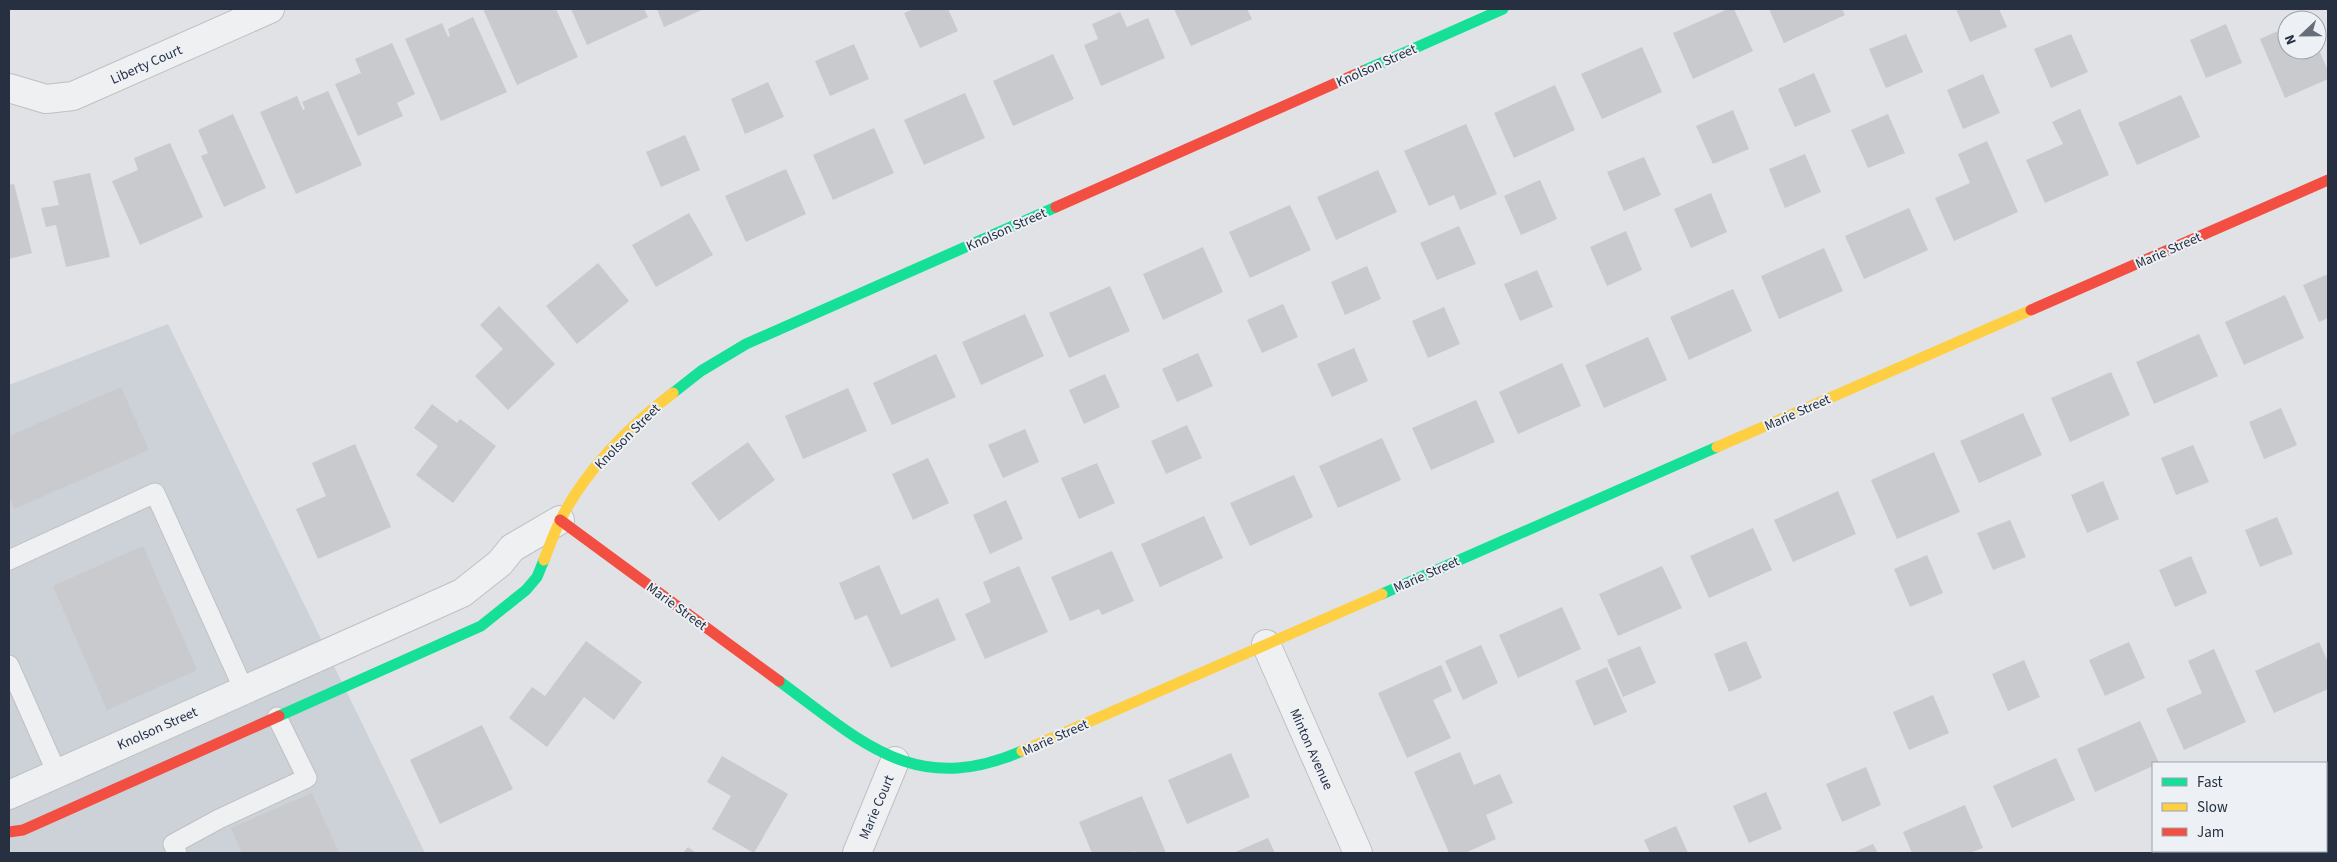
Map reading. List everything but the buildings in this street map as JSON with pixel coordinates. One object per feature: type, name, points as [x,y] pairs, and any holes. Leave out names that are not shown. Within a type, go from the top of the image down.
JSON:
[{"type":"street","name":"Liberty Court","points":[[14,90],[46,99],[73,96],[270,9]]},
{"type":"street","name":"Knolson Street","points":[[9,832],[23,830],[481,626],[526,590],[537,577],[560,520],[591,472],[649,411],[701,371],[746,344],[1503,9]]},
{"type":"street","name":"Marie Street","points":[[560,520],[867,746],[896,761],[926,770],[951,770],[996,761],[2328,180]]},
{"type":"street","name":"Knolson Street","points":[[9,795],[462,593],[500,563],[512,548],[560,520]]},
{"type":"street","name":"Minton Avenue","points":[[1266,644],[1358,853]]},
{"type":"street","points":[[253,686],[276,716]]},
{"type":"street","name":"Marie Court","points":[[857,853],[896,761]]},
{"type":"street","points":[[55,774],[68,809]]},
{"type":"lane","points":[[9,560],[155,493],[253,686]]},
{"type":"lane","points":[[9,665],[55,774]]},
{"type":"lane","points":[[177,853],[173,844],[219,819],[306,778],[276,716]]},
{"type":"shaded area","points":[[168,324],[425,853],[11,853],[9,849],[9,385]]},
{"type":"traffic: fast","points":[[1363,71],[1503,9]]},
{"type":"traffic: fast","points":[[673,393],[701,371],[746,344],[1056,207]]},
{"type":"traffic: fast","points":[[1382,594],[1717,447]]},
{"type":"traffic: fast","points":[[279,716],[481,626],[526,590],[537,577],[544,560]]},
{"type":"traffic: fast","points":[[779,681],[863,742],[891,756],[919,765],[950,768],[984,764],[1022,751]]},
{"type":"traffic: slow","points":[[1717,447],[2031,310]]},
{"type":"traffic: slow","points":[[544,560],[558,526],[581,485],[624,435],[673,393]]},
{"type":"traffic: slow","points":[[1022,751],[1382,594]]},
{"type":"traffic: jam","points":[[1056,207],[1363,71]]},
{"type":"traffic: jam","points":[[2031,310],[2328,180]]},
{"type":"traffic: jam","points":[[560,520],[779,681]]},
{"type":"traffic: jam","points":[[9,832],[23,830],[279,716]]}]
